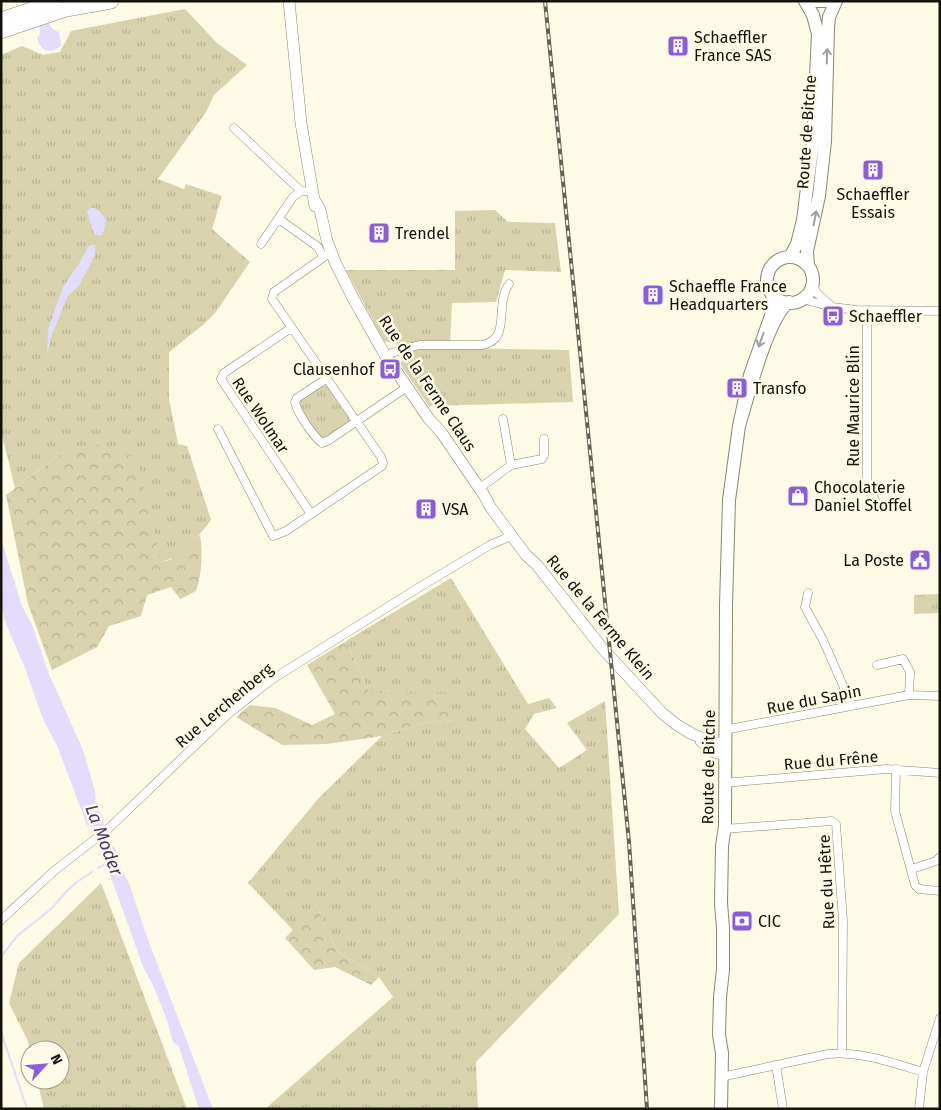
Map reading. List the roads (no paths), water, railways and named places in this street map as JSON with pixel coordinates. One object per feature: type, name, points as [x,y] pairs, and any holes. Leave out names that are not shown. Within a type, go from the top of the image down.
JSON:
[{"type":"highway","points":[[1,20],[58,1]]},
{"type":"highway","points":[[1,31],[66,9],[111,1]]},
{"type":"main road","name":"Route de Bitche","points":[[790,257],[797,244],[803,220],[813,140],[818,34],[814,15],[805,1]]},
{"type":"main road","points":[[813,1],[835,1]]},
{"type":"main road","name":"Route de Bitche","points":[[808,266],[808,251],[819,196],[824,141],[829,22],[835,1]]},
{"type":"main road","points":[[790,257],[800,259],[808,266],[812,274],[812,284],[809,292],[794,301],[779,300],[772,293],[767,281],[770,270],[777,261],[790,257]]},
{"type":"main road","name":"Route de Bitche","points":[[721,1109],[722,1053],[719,1035],[723,970],[721,903],[724,829],[724,730],[729,500],[739,426],[750,375],[772,313],[772,293]]},
{"type":"main road","name":"Route de Bitche","points":[[739,426],[766,342],[783,307],[794,301]]},
{"type":"street","name":"Rue de la Ferme Claus","points":[[289,1],[310,195],[325,227],[327,255],[385,355],[480,488],[491,508],[509,533]]},
{"type":"street","points":[[234,128],[310,195]]},
{"type":"street","points":[[262,244],[293,198],[310,195]]},
{"type":"street","points":[[218,429],[273,536],[286,532],[382,466],[382,460],[274,302],[273,294],[327,255],[279,219]]},
{"type":"street","points":[[385,355],[419,344],[482,344],[492,342],[500,333],[503,293],[509,284]]},
{"type":"street","points":[[812,284],[817,293],[832,307]]},
{"type":"street","points":[[794,301],[810,301],[843,310],[940,311]]},
{"type":"street","name":"Rue Maurice Blin","points":[[867,310],[866,484],[875,500]]},
{"type":"street","name":"Rue Wolmar","points":[[291,328],[224,373],[221,380],[311,514]]},
{"type":"street","points":[[326,379],[297,398],[295,402],[317,439],[324,443],[407,387]]},
{"type":"street","points":[[503,419],[511,465]]},
{"type":"street","points":[[480,488],[511,465],[542,459],[544,455],[544,439]]},
{"type":"street","name":"Rue Lerchenberg","points":[[1,920],[54,871],[107,830],[213,728],[271,680],[509,533]]},
{"type":"street","name":"Rue de la Ferme Klein","points":[[509,533],[611,658],[662,713],[710,749],[724,749]]},
{"type":"street","points":[[808,593],[805,607],[823,640],[852,706]]},
{"type":"street","name":"Rue du Sapin","points":[[877,666],[903,660],[910,672],[909,695]]},
{"type":"street","name":"Rue du Sapin","points":[[724,730],[909,695],[940,696]]},
{"type":"street","points":[[896,769],[896,811],[915,885],[919,889],[940,891]]},
{"type":"street","name":"Rue du Frêne","points":[[724,783],[896,769],[940,773]]},
{"type":"street","name":"Rue du Hêtre","points":[[724,829],[832,821],[836,824],[843,921],[842,1053]]},
{"type":"street","points":[[912,869],[940,857]]},
{"type":"street","points":[[919,1109],[923,1072],[940,1018]]},
{"type":"street","points":[[721,1078],[828,1054],[842,1053],[862,1055],[923,1072]]},
{"type":"street","points":[[776,1065],[783,1109]]},
{"type":"water","points":[[32,1],[42,1],[49,24],[59,32],[61,46],[57,49],[49,51],[40,46],[37,37],[40,30]]},
{"type":"water","points":[[90,208],[95,208],[105,219],[103,234],[100,236],[94,234],[87,211]]},
{"type":"water","points":[[95,245],[95,255],[79,286],[68,296],[52,334],[47,355],[48,329],[63,287],[87,248]]},
{"type":"water","name":"La Moder","points":[[1,539],[22,606],[33,627],[48,672],[83,750],[95,791],[96,805],[104,819],[106,836],[116,849],[118,861],[130,886],[147,937],[213,1109],[199,1109],[179,1047],[173,1042],[167,1020],[152,983],[144,969],[103,855],[102,843],[97,829],[87,825],[58,748],[43,719],[25,668],[6,624],[1,607]]},
{"type":"waterway","name":"La Moder","points":[[98,868],[106,864]]},
{"type":"waterway","points":[[1,957],[17,936],[51,909],[77,882],[92,872]]},
{"type":"waterway","points":[[1,1032],[27,1109]]},
{"type":"railway","points":[[545,1],[629,842],[647,1109]]},
{"type":"place","name":"Schaeffler France SAS","points":[[678,46]]},
{"type":"place","name":"Schaeffler Essais","points":[[873,170]]},
{"type":"place","name":"Trendel","points":[[379,233]]},
{"type":"place","name":"Schaeffle France Headquarters","points":[[653,295]]},
{"type":"place","name":"Schaeffler","points":[[833,316]]},
{"type":"place","name":"Clausenhof","points":[[390,369]]},
{"type":"place","name":"Transfo","points":[[737,388]]},
{"type":"place","name":"Chocolaterie Daniel Stoffel","points":[[798,496]]},
{"type":"place","name":"VSA","points":[[426,509]]},
{"type":"place","name":"La Poste","points":[[920,560]]},
{"type":"place","name":"CIC","points":[[742,921]]}]
